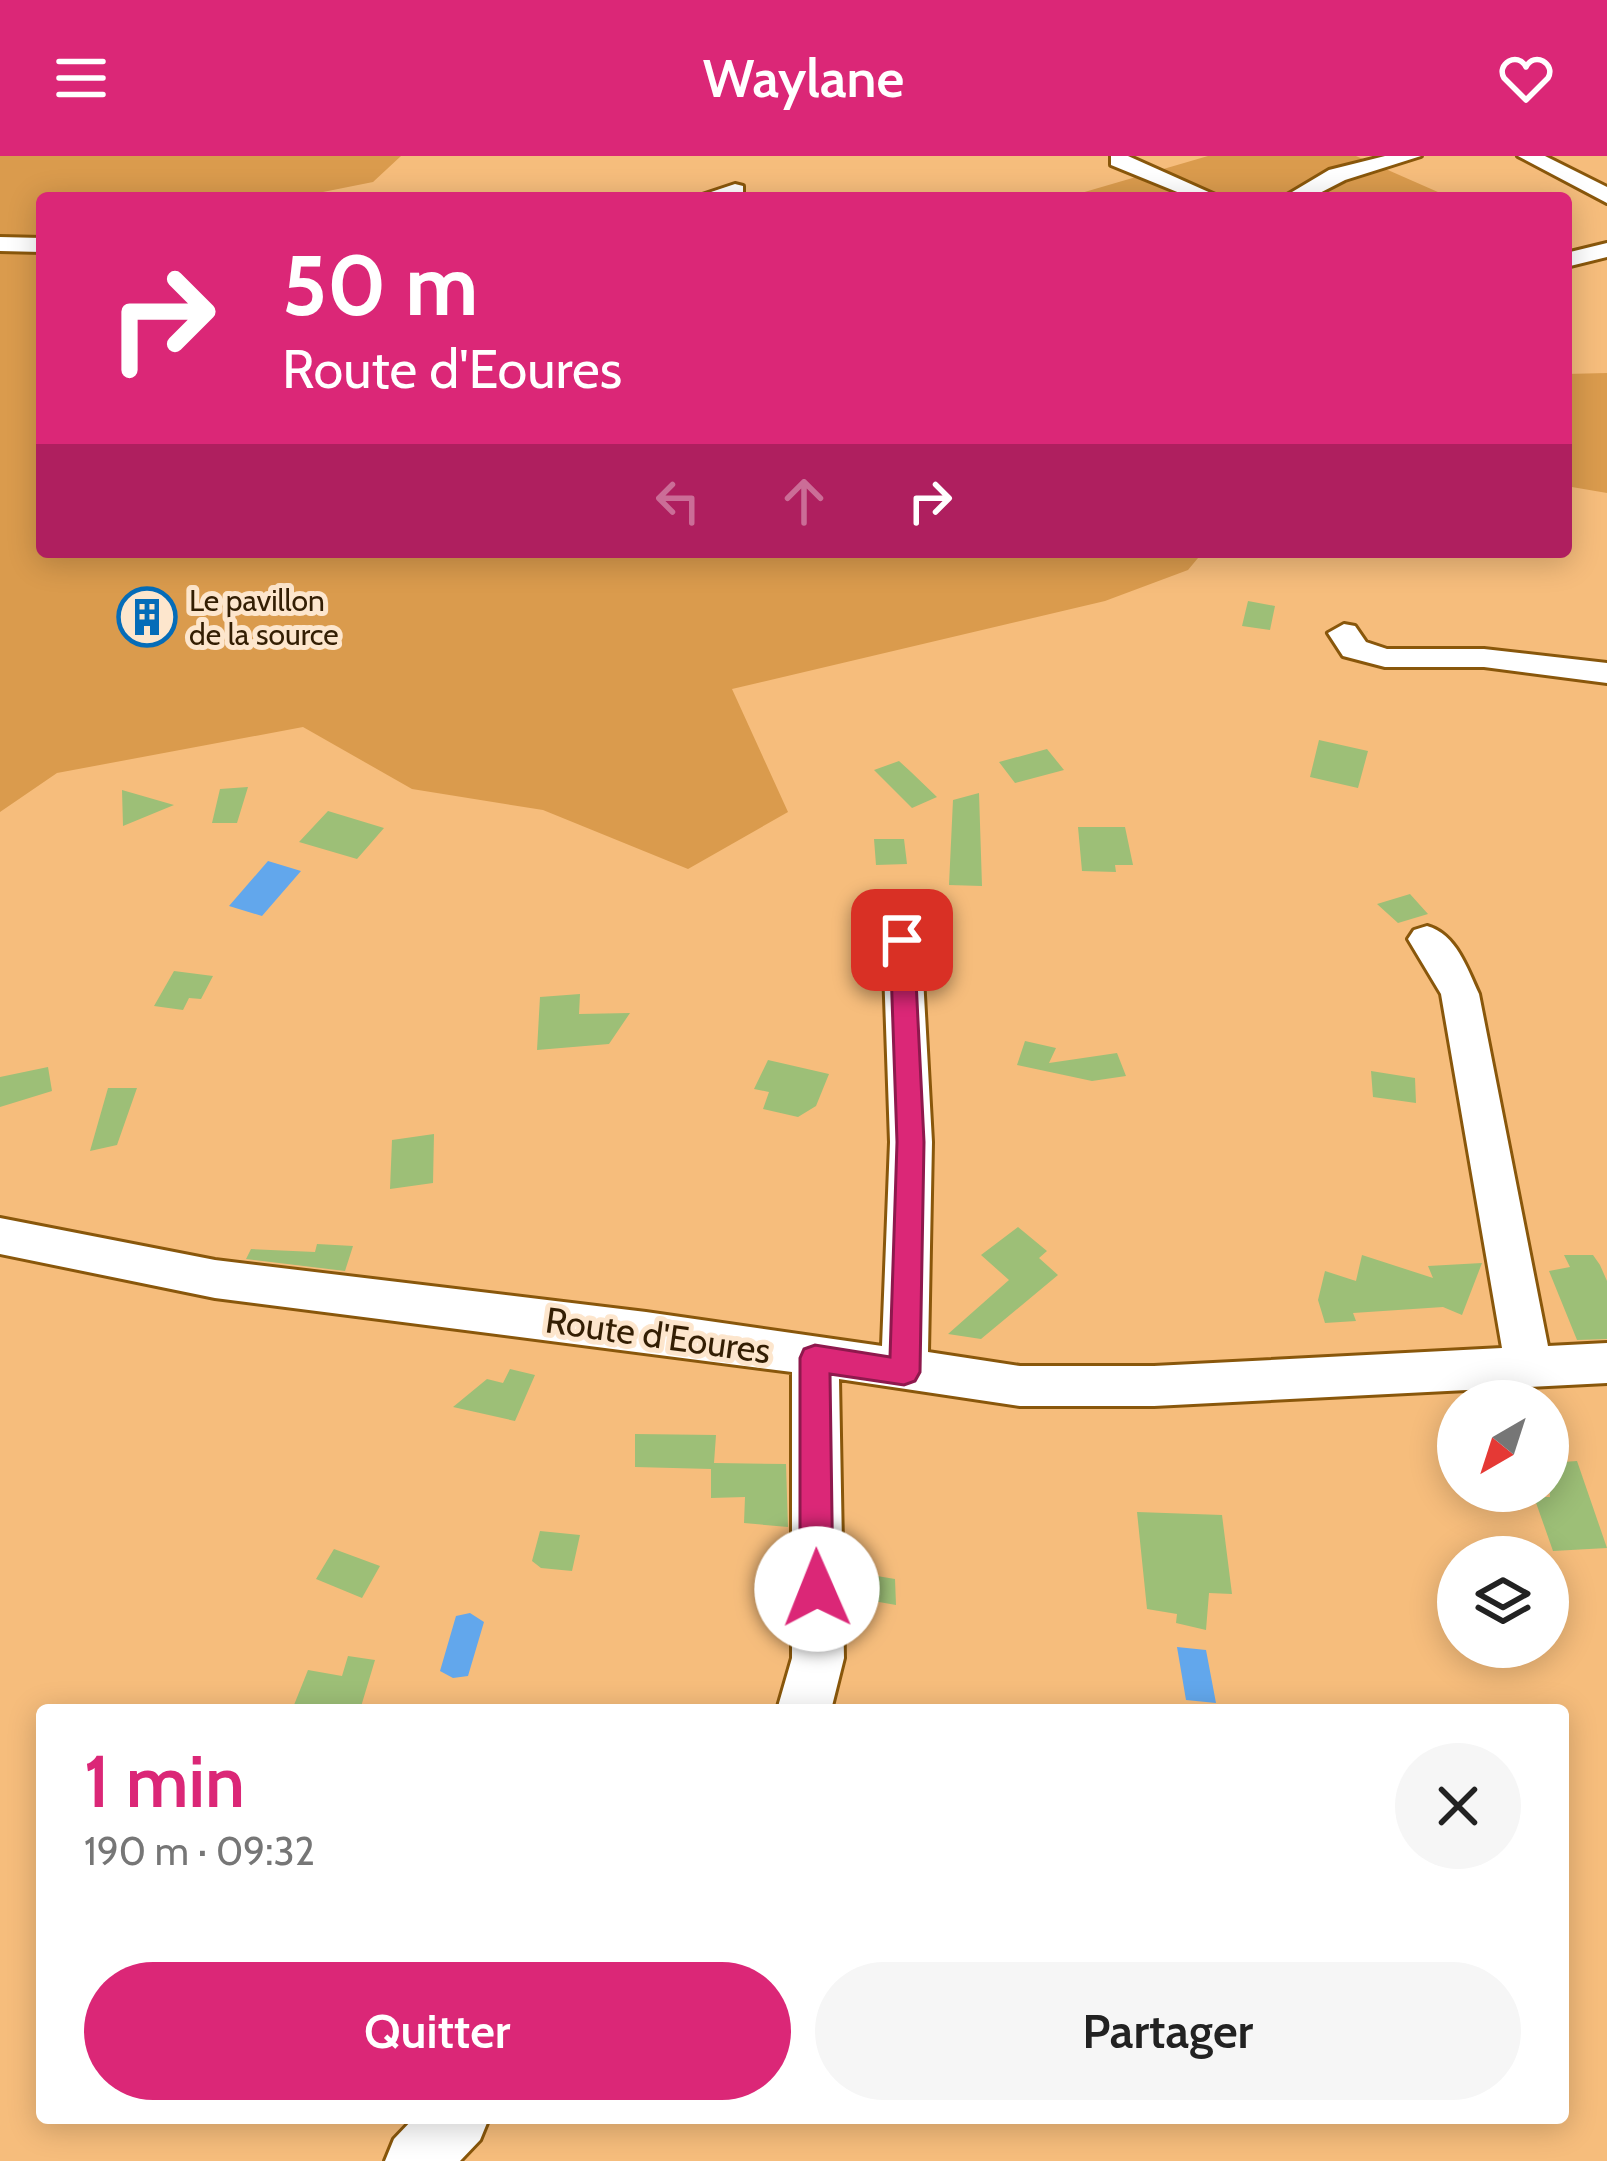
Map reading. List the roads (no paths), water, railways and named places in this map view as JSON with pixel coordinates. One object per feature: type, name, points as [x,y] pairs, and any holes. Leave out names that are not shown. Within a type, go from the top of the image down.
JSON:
[{"type":"street","points":[[1304,192],[1337,175],[1410,156]]},
{"type":"street","points":[[1529,156],[1607,196]]},
{"type":"street","points":[[1119,160],[1196,192]]},
{"type":"street","points":[[727,192],[735,190]]},
{"type":"street","points":[[0,244],[36,245]]},
{"type":"street","points":[[1572,259],[1607,250]]},
{"type":"street","points":[[1344,633],[1354,649],[1385,658],[1484,658],[1607,673]]},
{"type":"street","points":[[902,940],[911,1142],[904,1372]]},
{"type":"street","points":[[1427,940],[1445,961],[1460,994],[1529,1370]]},
{"type":"street","name":"Route d'Eoures","points":[[0,1236],[215,1279],[646,1331],[1020,1386],[1154,1386],[1607,1363]]},
{"type":"street","points":[[806,1704],[818,1658],[815,1358]]},
{"type":"street","points":[[416,2161],[452,2124]]},
{"type":"water","points":[[268,861],[301,871],[262,916],[229,906]]},
{"type":"water","points":[[470,1613],[484,1622],[468,1676],[453,1678],[440,1671],[456,1616]]},
{"type":"water","points":[[1177,1647],[1206,1650],[1216,1703],[1186,1700]]},
{"type":"place","name":"Le pavillon de la source","points":[[147,617]]}]
